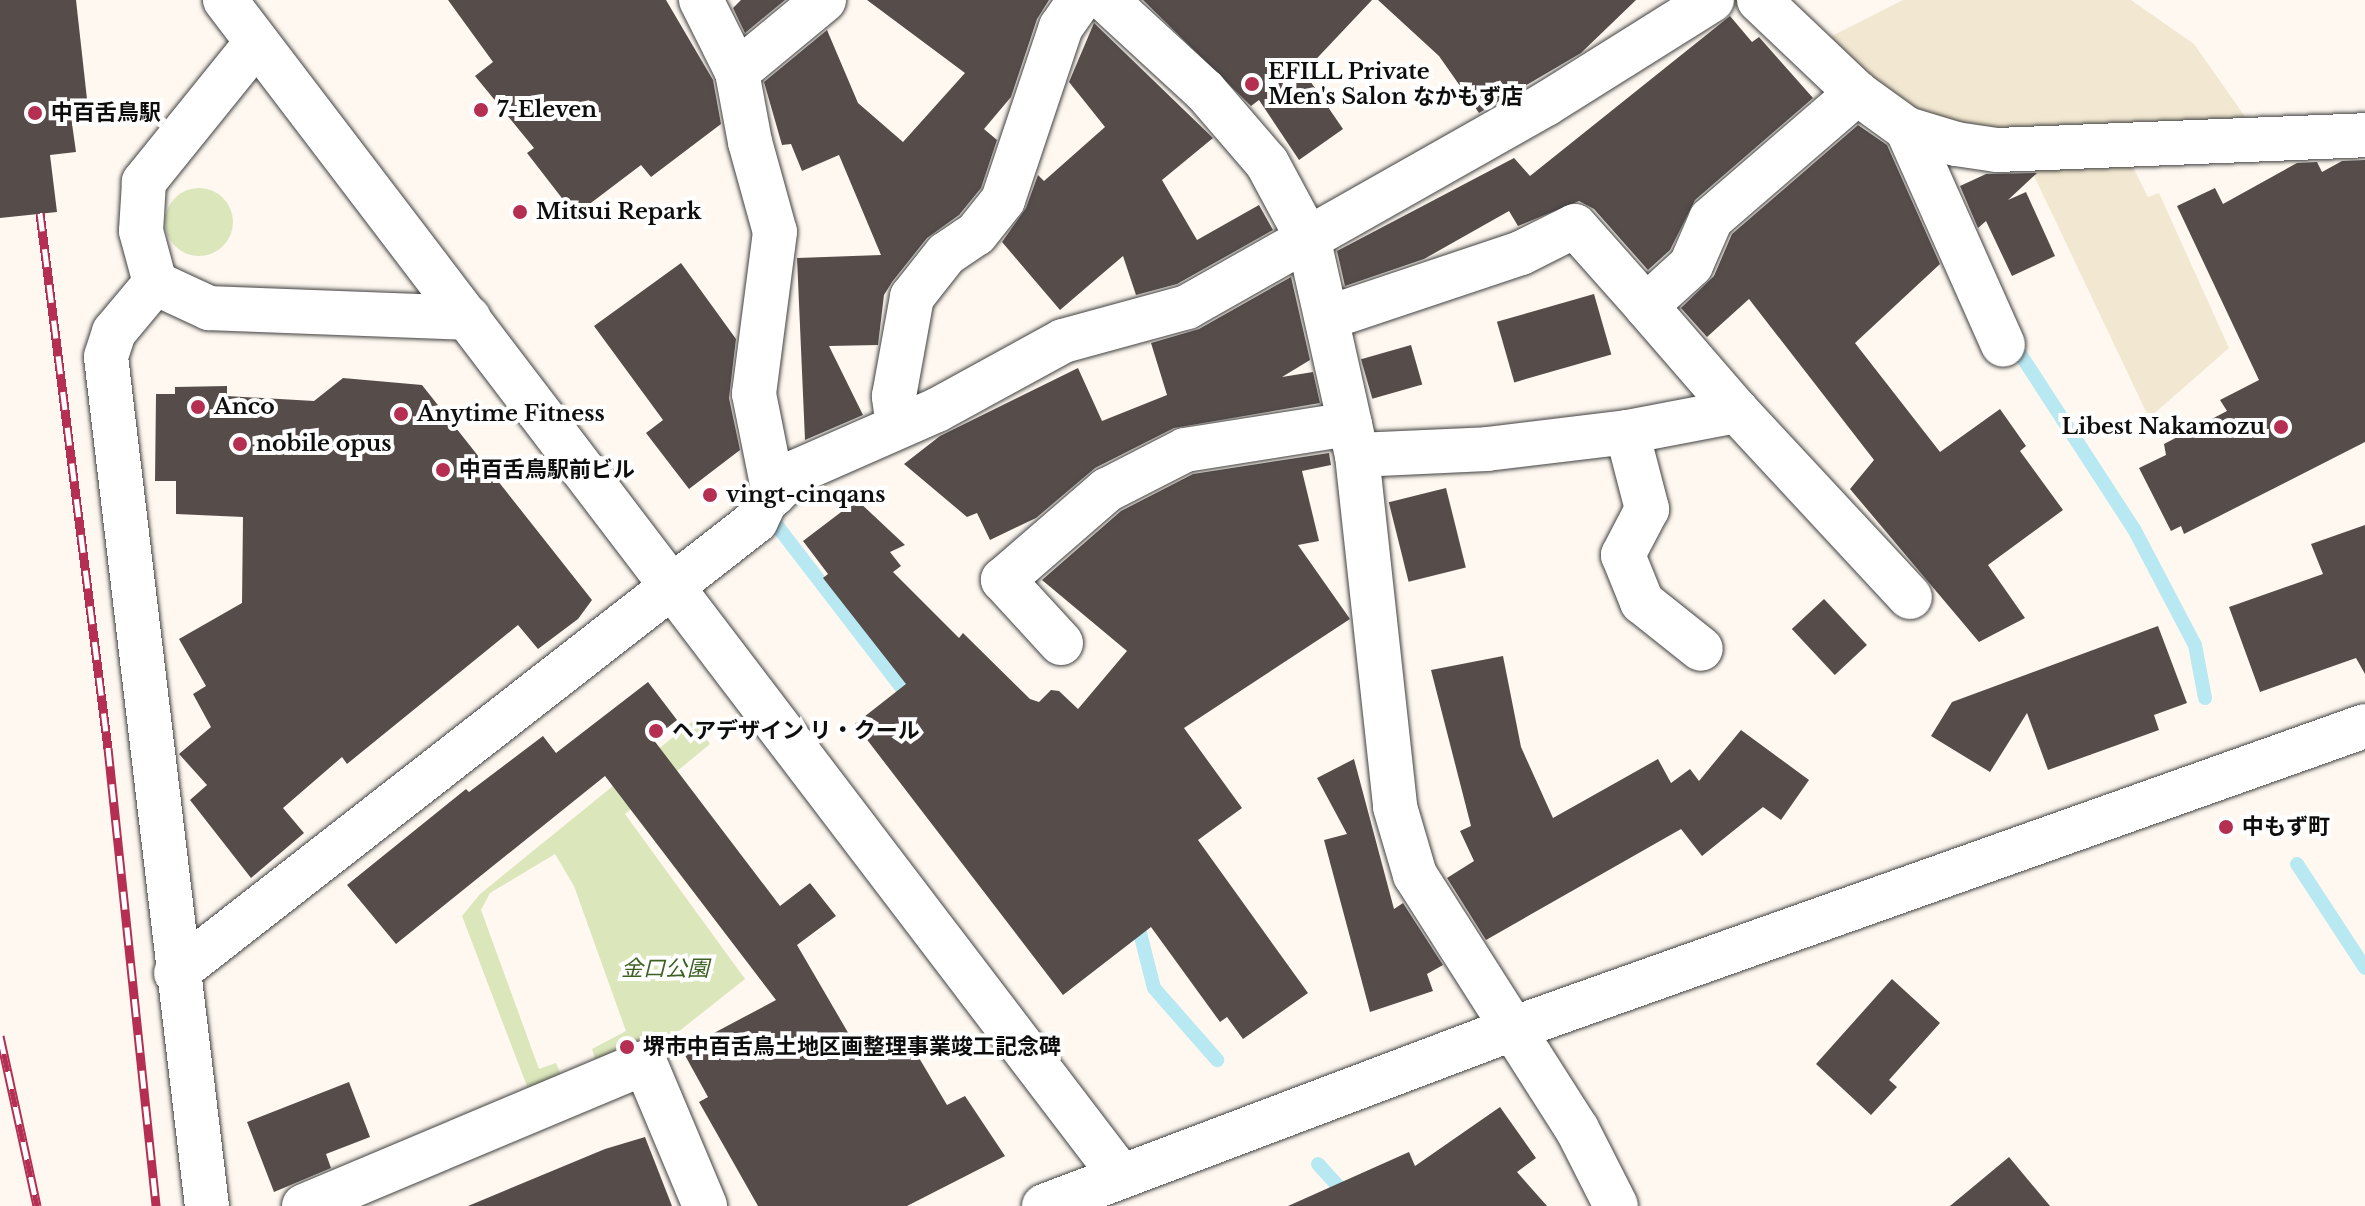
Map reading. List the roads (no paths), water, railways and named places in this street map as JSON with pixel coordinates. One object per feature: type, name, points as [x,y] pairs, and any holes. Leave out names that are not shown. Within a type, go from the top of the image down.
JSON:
[{"type":"street","points":[[225,0],[672,588],[1103,1189]]},
{"type":"street","points":[[701,0],[737,72],[775,232],[754,394],[774,494]]},
{"type":"street","points":[[737,72],[824,0]]},
{"type":"street","points":[[898,426],[894,396],[912,297],[946,254],[976,234],[1003,200],[1061,27],[1080,0]]},
{"type":"street","points":[[1106,0],[1205,91],[1267,163],[1309,241],[1330,317],[1354,440],[1395,807],[1415,875],[1577,1129],[1616,1206]]},
{"type":"street","points":[[176,973],[756,521],[759,510],[798,471],[898,426],[1063,341],[1180,311],[1309,241],[1546,104],[1712,0]]},
{"type":"street","points":[[1759,0],[1857,93],[1907,129],[1997,150],[2365,135]]},
{"type":"street","points":[[155,283],[141,231],[144,182],[256,43]]},
{"type":"street","points":[[1646,306],[1691,265],[1711,219],[1857,93]]},
{"type":"street","points":[[1907,129],[2003,345]]},
{"type":"street","points":[[1330,317],[1521,253],[1575,226],[1737,411],[1910,597]]},
{"type":"street","points":[[155,283],[209,308],[469,318]]},
{"type":"street","points":[[155,283],[114,332],[106,357],[176,973],[207,1206]]},
{"type":"street","points":[[1061,643],[1003,580],[1107,490],[1185,450],[1354,440],[1487,449],[1627,432],[1737,411]]},
{"type":"street","points":[[1627,432],[1647,509],[1623,555],[1642,602],[1701,649]]},
{"type":"street","points":[[1044,1206],[1103,1189],[1512,1029],[2365,726]]},
{"type":"street","points":[[304,1206],[645,1063],[705,1206]]},
{"type":"waterway","points":[[2015,346],[2134,529],[2195,645],[2205,698]]},
{"type":"waterway","points":[[768,514],[911,700]]},
{"type":"waterway","points":[[2297,864],[2365,968]]},
{"type":"waterway","points":[[1136,917],[1154,988],[1217,1060]]},
{"type":"waterway","points":[[1318,1164],[1356,1206]]},
{"type":"railway","points":[[40,213],[108,748],[156,1206]]},
{"type":"railway","points":[[0,1036],[37,1206]]},
{"type":"place","name":"EFILL Private Men's Salon なかもず店","points":[[1252,84]]},
{"type":"place","name":"7-Eleven","points":[[481,110]]},
{"type":"place","name":"中百舌鳥駅","points":[[35,113]]},
{"type":"place","name":"Mitsui Repark","points":[[520,212]]},
{"type":"place","name":"Anco","points":[[198,407]]},
{"type":"place","name":"Anytime Fitness","points":[[401,414]]},
{"type":"place","name":"Libest Nakamozu","points":[[2281,427]]},
{"type":"place","name":"nobile opus","points":[[240,444]]},
{"type":"place","name":"中百舌鳥駅前ビル","points":[[443,470]]},
{"type":"place","name":"vingt-cinqans","points":[[710,495]]},
{"type":"place","name":"ヘアデザイン リ・クール","points":[[656,731]]},
{"type":"place","name":"中もず町","points":[[2226,827]]},
{"type":"place","name":"堺市中百舌鳥土地区画整理事業竣工記念碑","points":[[627,1047]]},
{"type":"park label","name":"金口公園","points":[[665,969]]}]
